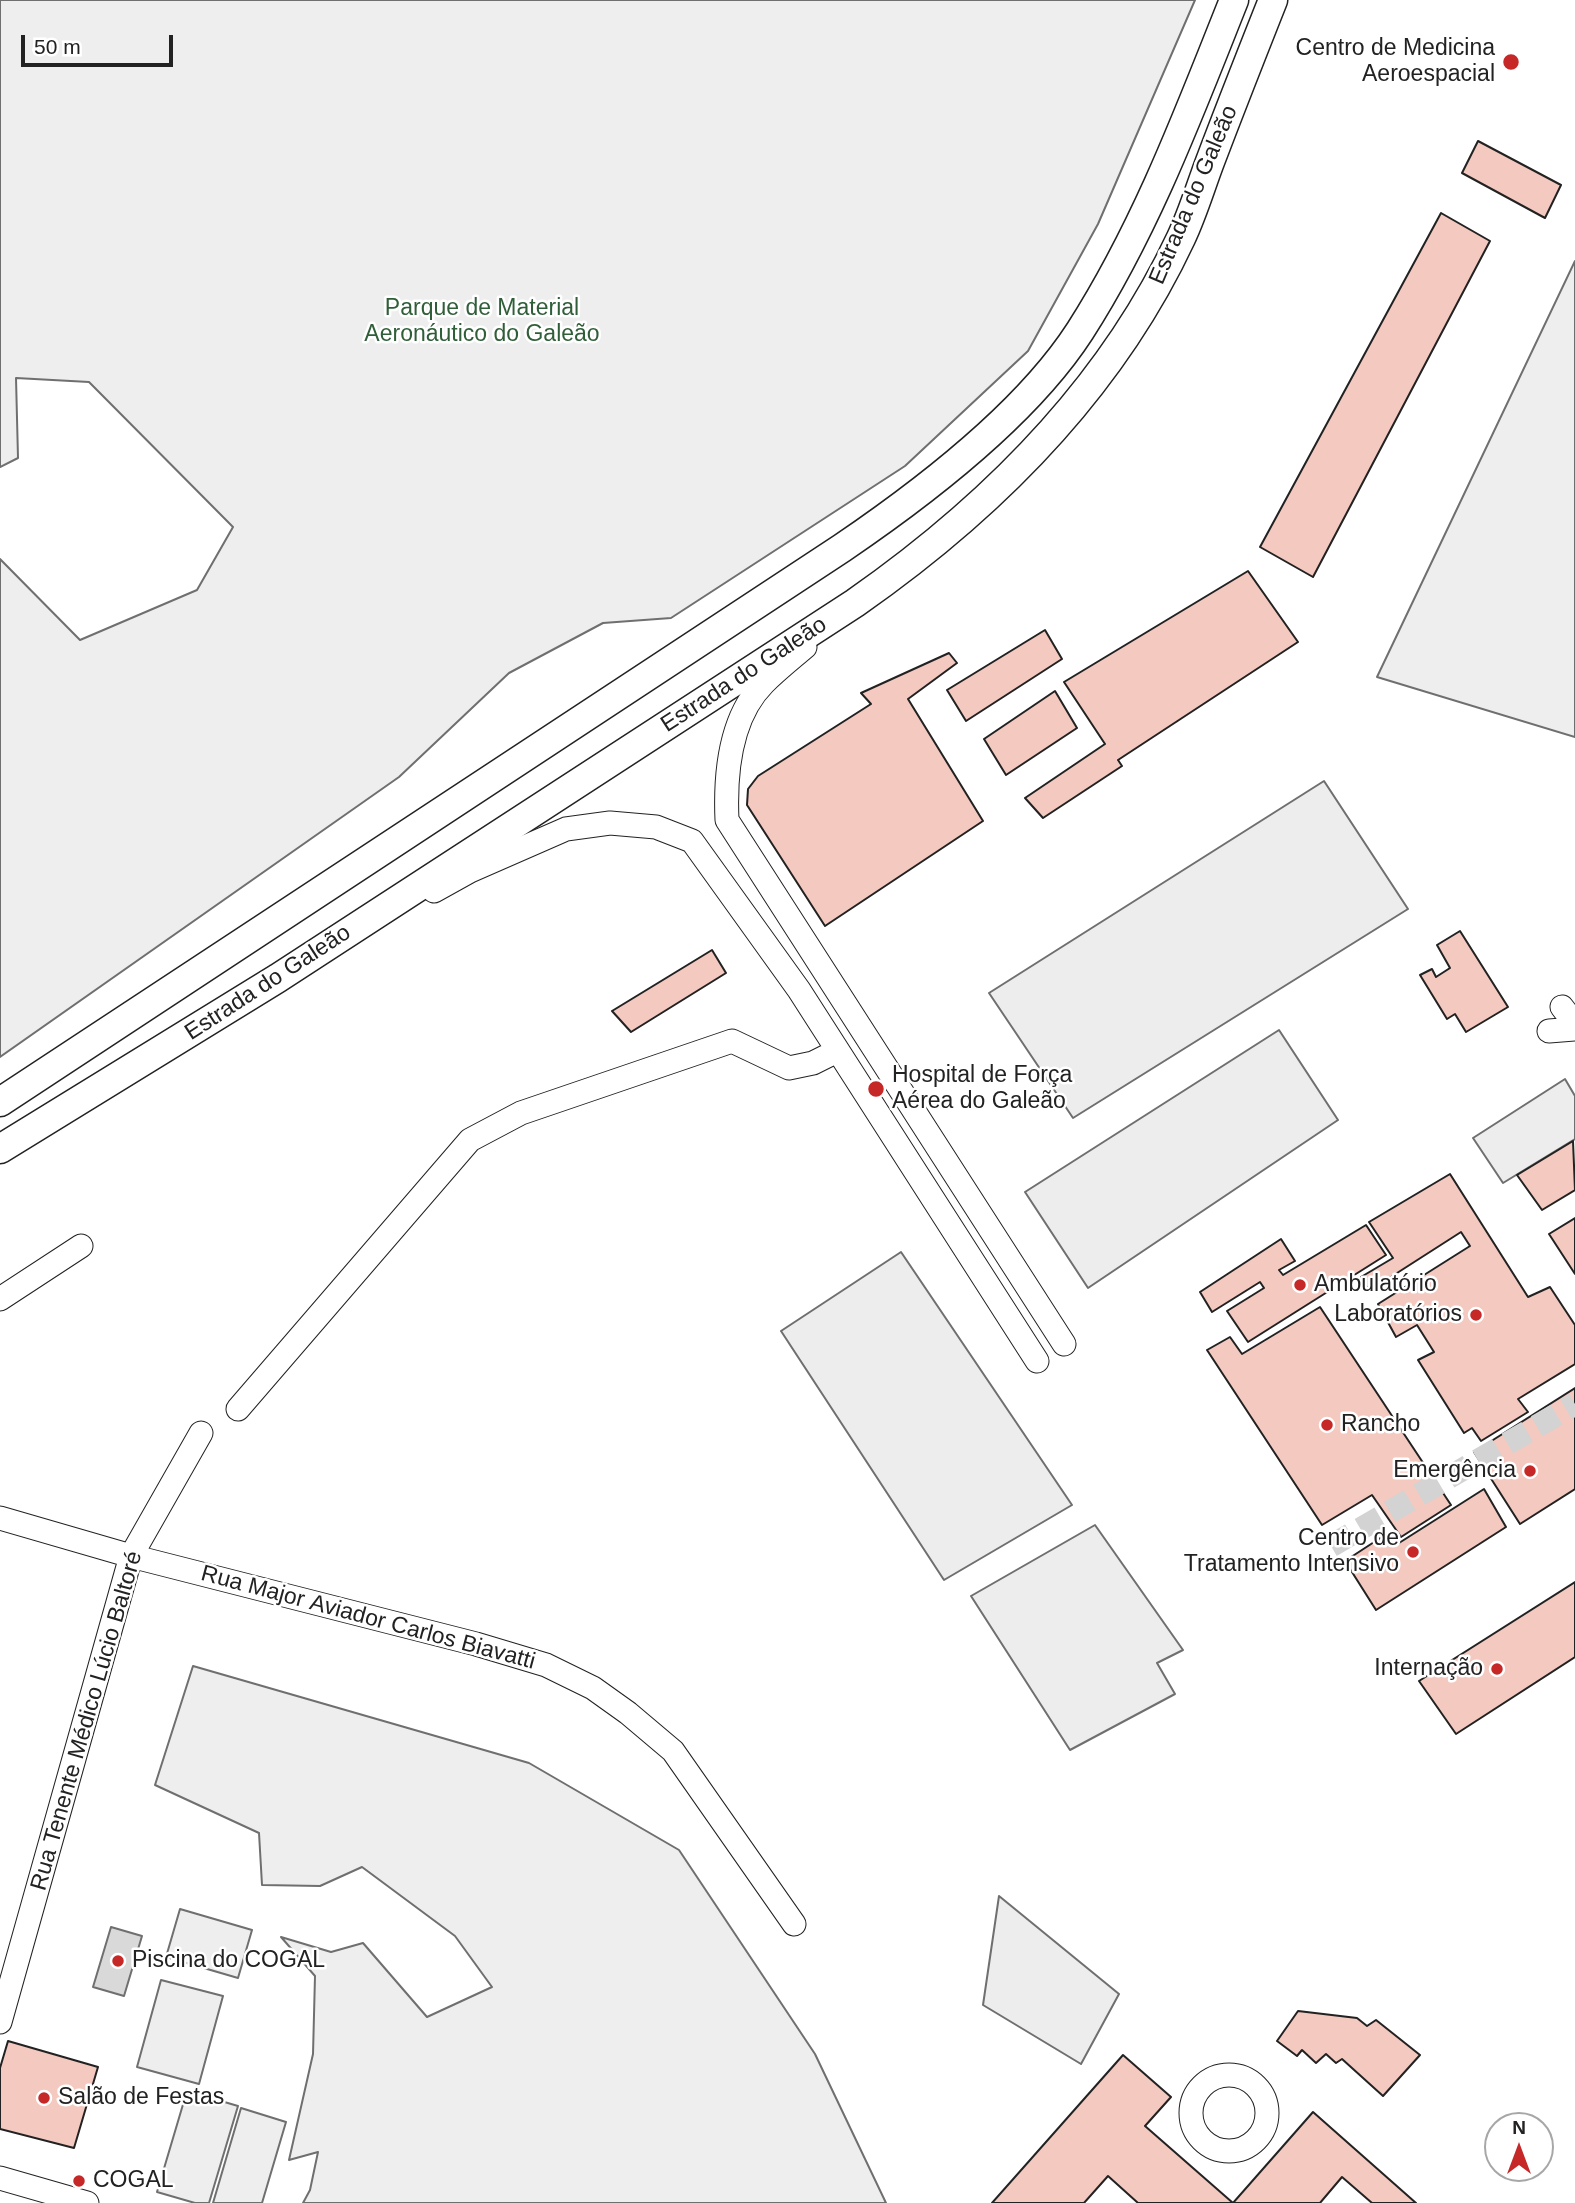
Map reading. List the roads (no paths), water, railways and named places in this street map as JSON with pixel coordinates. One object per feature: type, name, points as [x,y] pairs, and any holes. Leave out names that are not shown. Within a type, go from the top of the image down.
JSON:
[{"type":"main road","name":"Estrada do Galeão","points":[[0,1102],[853,541],[897,511],[957,460],[1032,389],[1079,332],[1140,225],[1176,148],[1234,0]]},
{"type":"main road","name":"Estrada do Galeão","points":[[0,1149],[278,978],[855,603],[918,558],[1018,469],[1095,380],[1126,338],[1182,236],[1273,0]]},
{"type":"street","points":[[855,603],[762,685],[743,717],[731,753],[726,788],[727,820],[1064,1344]]},
{"type":"street","points":[[278,978],[470,871],[566,829],[610,823],[656,827],[692,841],[799,990],[1037,1361]]},
{"type":"street","points":[[1549,1031],[1571,1020]]},
{"type":"street","points":[[239,1409],[470,1140],[521,1113],[732,1041],[789,1068],[813,1063],[837,1051]]},
{"type":"street","points":[[0,1299],[81,1247]]},
{"type":"street","name":"Rua Tenente Médico Lúcio Baltoré","points":[[0,2022],[131,1556],[201,1433]]},
{"type":"street","name":"Rua Major Aviador Carlos Biavatti","points":[[0,1518],[131,1556],[476,1644],[545,1665],[593,1688],[673,1751],[794,1924]]},
{"type":"street","points":[[0,2178],[87,2203]]},
{"type":"tunnel","points":[[1331,1546],[1575,1404]]},
{"type":"place","name":"Centro de Medicina Aeroespacial","points":[[1511,62]]},
{"type":"place","name":"Hospital de Força Aérea do Galeão","points":[[876,1089]]},
{"type":"place","name":"Ambulatório","points":[[1300,1285]]},
{"type":"place","name":"Laboratórios","points":[[1476,1315]]},
{"type":"place","name":"Rancho","points":[[1327,1425]]},
{"type":"place","name":"Emergência","points":[[1530,1471]]},
{"type":"place","name":"Centro de Tratamento Intensivo","points":[[1413,1552]]},
{"type":"place","name":"Internação","points":[[1497,1669]]},
{"type":"place","name":"Piscina do COGAL","points":[[118,1961]]},
{"type":"place","name":"Salão de Festas","points":[[44,2098]]},
{"type":"place","name":"COGAL","points":[[79,2181]]},
{"type":"park label","name":"Parque de Material Aeronáutico do Galeão","points":[[482,322]]}]
